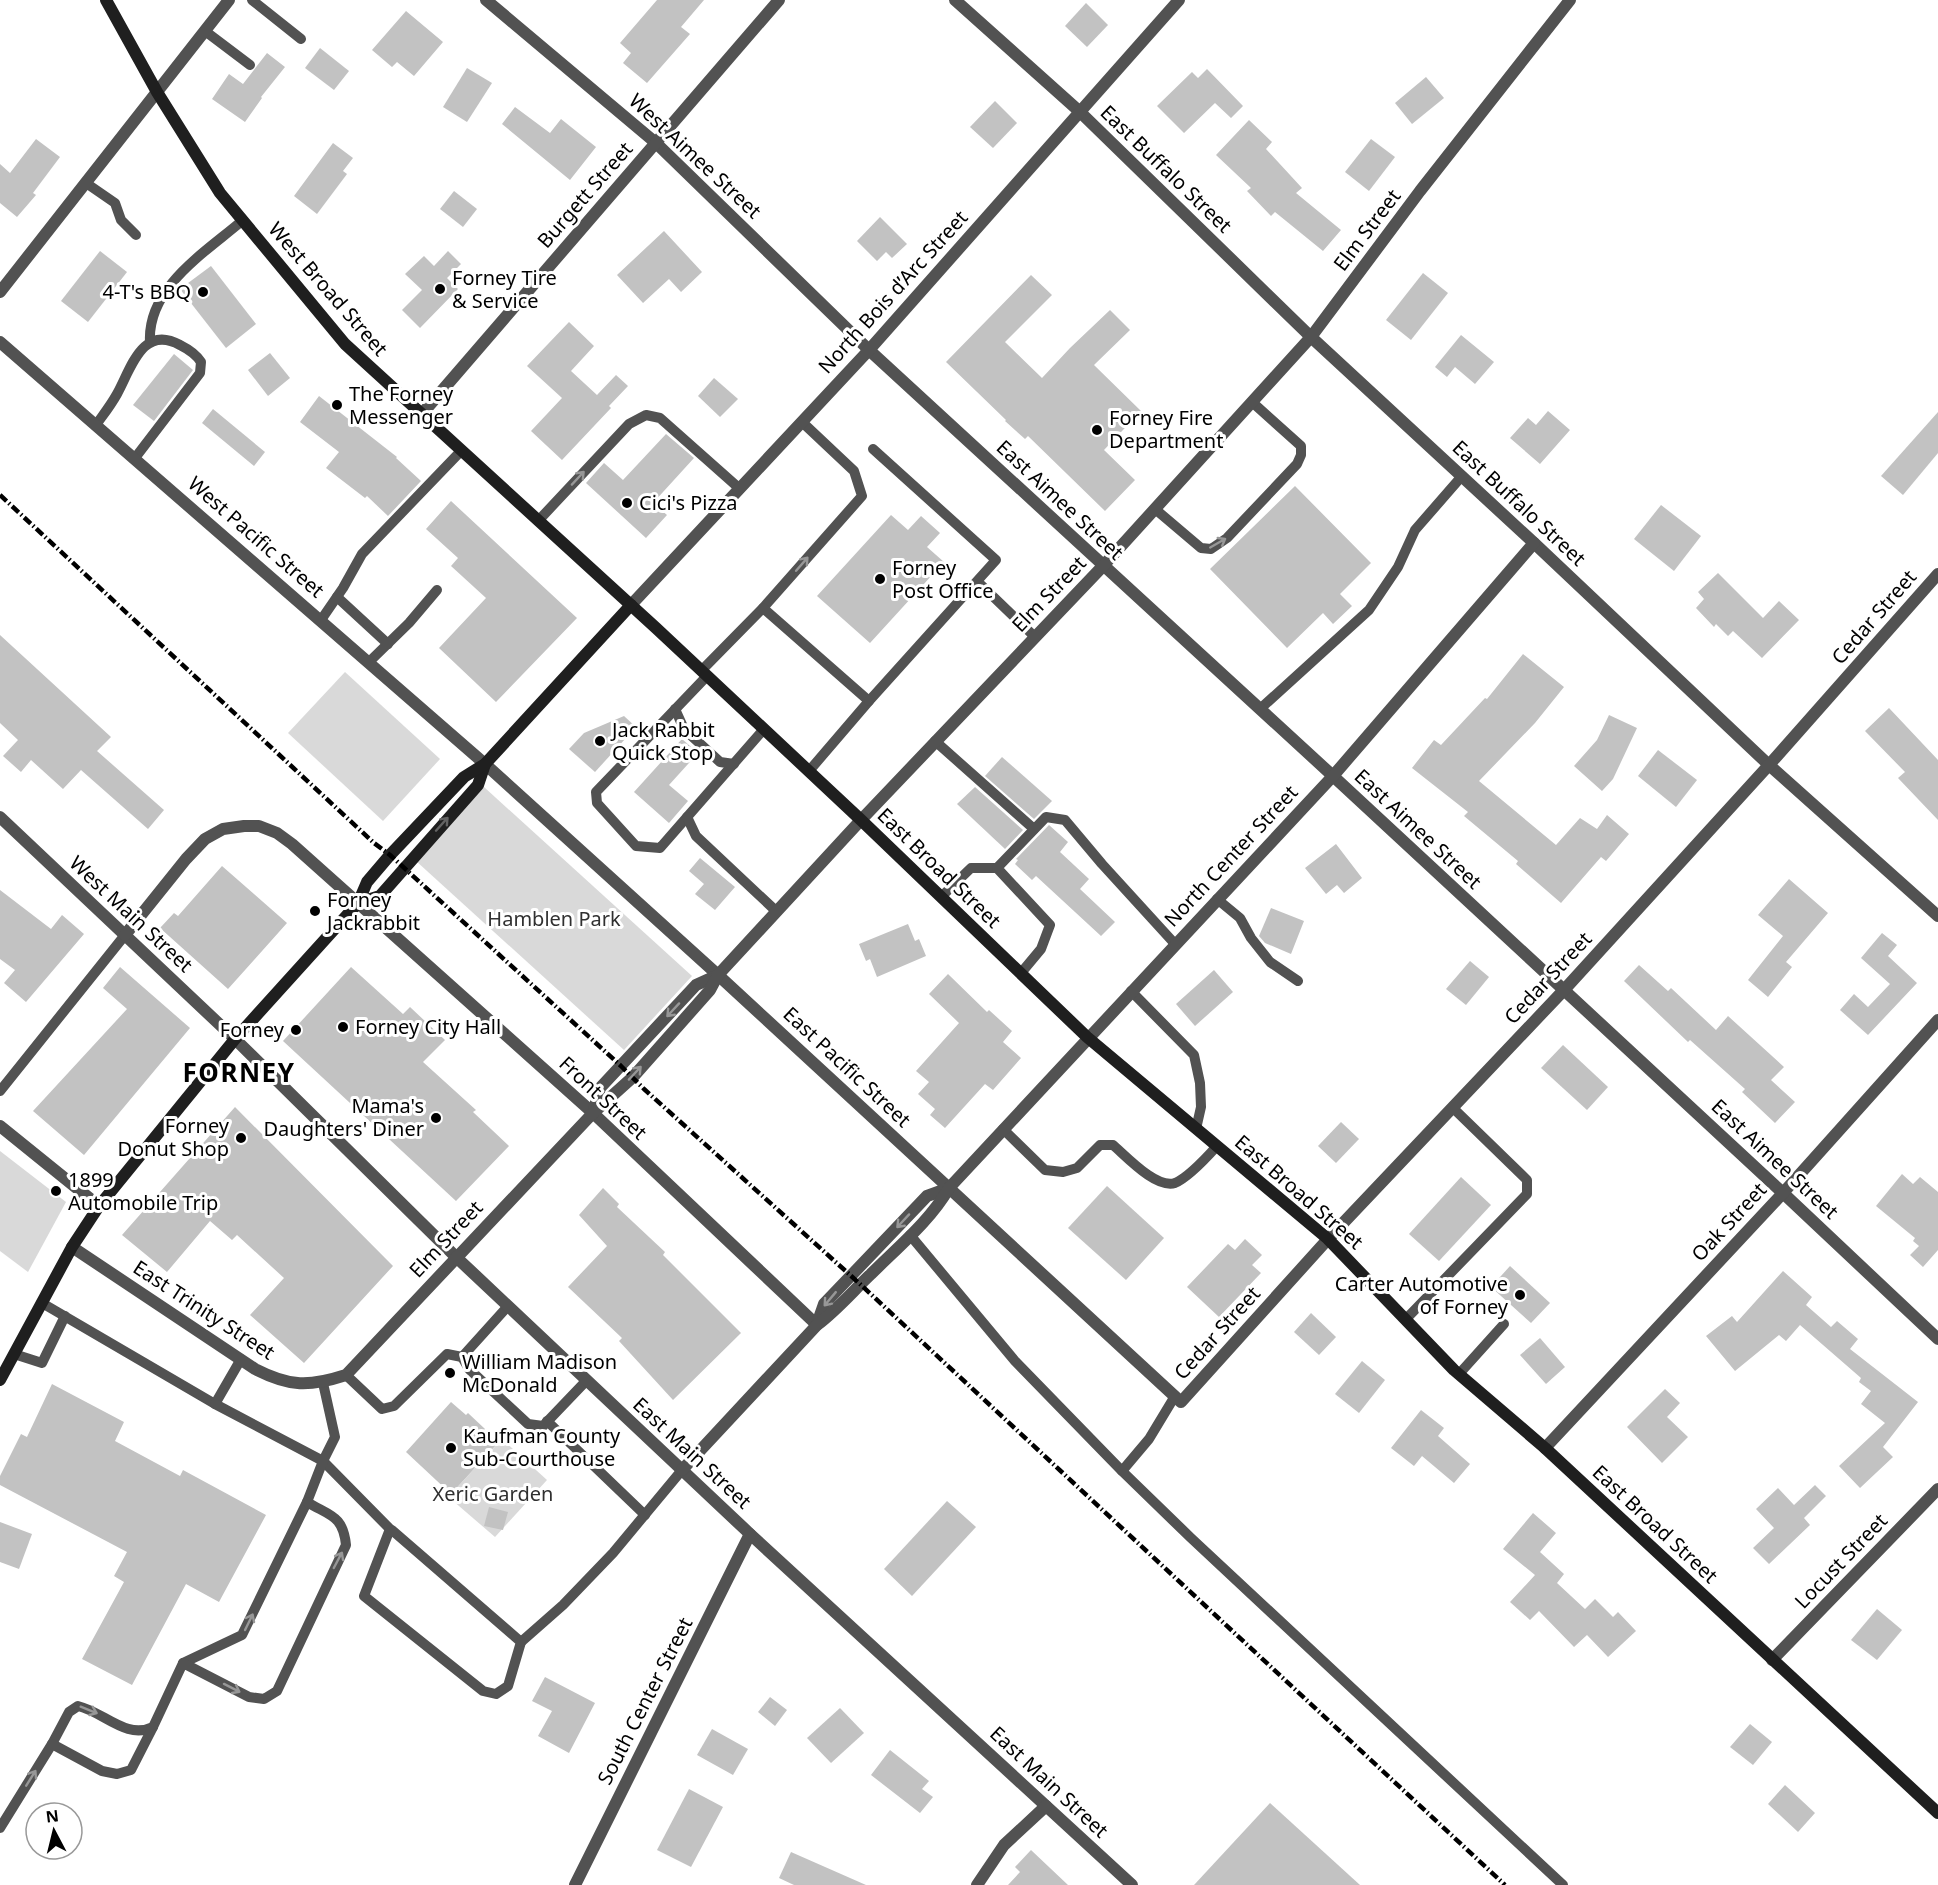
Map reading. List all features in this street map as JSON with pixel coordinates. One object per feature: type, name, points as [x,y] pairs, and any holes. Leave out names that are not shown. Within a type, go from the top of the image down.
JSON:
[{"type":"main road","name":"West Broad Street","points":[[108,1],[157,92],[220,193],[345,344],[631,605]]},
{"type":"main road","name":"East Broad Street","points":[[631,605],[861,820],[1088,1038],[1328,1239],[1459,1374],[1545,1448],[1938,1813]]},
{"type":"main road","points":[[0,1380],[72,1247],[99,1206],[235,1038],[358,903],[367,882],[390,855],[464,777],[485,764],[631,605]]},
{"type":"main road","points":[[358,903],[380,896],[478,785],[485,764]]},
{"type":"street","points":[[0,292],[229,0]]},
{"type":"street","name":"West Aimee Street","points":[[486,0],[656,143],[869,350]]},
{"type":"street","name":"Burgett Street","points":[[421,415],[780,0]]},
{"type":"street","name":"East Buffalo Street","points":[[954,0],[1079,111],[1311,337],[1769,765],[1938,916]]},
{"type":"street","name":"North Bois d’Arc Street","points":[[631,605],[869,350],[1179,0]]},
{"type":"street","name":"Elm Street","points":[[323,1383],[346,1375],[593,1113],[633,1077],[710,990],[718,975],[776,911],[1103,566],[1311,337],[1420,191],[1570,0]]},
{"type":"street","name":"West Pacific Street","points":[[0,342],[485,764]]},
{"type":"street","name":"East Aimee Street","points":[[869,350],[1333,776],[1938,1339]]},
{"type":"street","name":"North Center Street","points":[[855,1281],[910,1235],[940,1204],[949,1188],[1003,1129],[1333,776],[1534,543]]},
{"type":"street","name":"Cedar Street","points":[[1178,1399],[1564,990],[1769,765],[1938,574]]},
{"type":"street","name":"East Pacific Street","points":[[485,764],[718,975],[1178,1399]]},
{"type":"street","name":"West Main Street","points":[[0,817],[235,1038]]},
{"type":"street","name":"Front Street","points":[[125,935],[186,858],[205,839],[223,829],[243,826],[259,826],[277,833],[593,1113],[817,1326]]},
{"type":"street","name":"Oak Street","points":[[1545,1448],[1783,1193],[1938,1020]]},
{"type":"street","name":"East Main Street","points":[[235,1038],[456,1257],[750,1534],[1132,1885]]},
{"type":"street","points":[[0,1126],[99,1206]]},
{"type":"street","name":"North Center Street","points":[[855,1281],[927,1196],[949,1188]]},
{"type":"street","name":"East Trinity Street","points":[[72,1247],[255,1369],[285,1382],[306,1385],[323,1383]]},
{"type":"street","points":[[682,1470],[817,1326],[832,1313],[855,1281]]},
{"type":"street","name":"Locust Street","points":[[1772,1660],[1938,1489]]},
{"type":"street","name":"South Center Street","points":[[575,1885],[750,1534]]},
{"type":"street","points":[[977,1885],[1004,1845],[1046,1806]]},
{"type":"lane","points":[[252,0],[301,39]]},
{"type":"lane","points":[[205,31],[250,65]]},
{"type":"lane","points":[[86,183],[115,203],[121,220],[136,235]]},
{"type":"lane","points":[[150,342],[150,321],[164,292],[181,274],[243,220]]},
{"type":"lane","points":[[96,425],[116,397],[138,353],[150,342],[166,339],[189,350],[201,362],[200,373],[135,458]]},
{"type":"lane","points":[[1155,509],[1201,548],[1211,549],[1227,538],[1297,464],[1301,455],[1301,446],[1252,402]]},
{"type":"lane","points":[[538,521],[628,424],[646,415],[660,418],[740,489]]},
{"type":"lane","points":[[764,729],[660,848],[636,846],[597,803],[596,792],[675,709],[704,673],[862,496],[854,471],[802,422]]},
{"type":"lane","points":[[808,771],[996,560],[873,449]]},
{"type":"lane","points":[[321,620],[362,554],[461,451]]},
{"type":"lane","points":[[1260,709],[1369,610],[1398,567],[1414,530],[1462,476]]},
{"type":"lane","points":[[978,582],[1035,637]]},
{"type":"lane","points":[[369,662],[409,623],[437,590]]},
{"type":"lane","points":[[337,597],[388,644]]},
{"type":"lane","points":[[763,608],[869,701]]},
{"type":"lane","points":[[675,709],[684,729],[720,762],[734,764]]},
{"type":"lane","points":[[936,741],[1034,829]]},
{"type":"lane","points":[[687,817],[696,836],[776,911]]},
{"type":"lane","points":[[941,897],[971,868],[997,868],[1046,817],[1065,820],[1175,944]]},
{"type":"lane","points":[[997,868],[1050,925],[1041,949],[1021,974]]},
{"type":"lane","points":[[1217,899],[1240,918],[1251,939],[1270,962],[1299,981]]},
{"type":"lane","points":[[0,1091],[125,935]]},
{"type":"lane","points":[[1131,991],[1194,1055],[1200,1083],[1201,1107],[1196,1128]]},
{"type":"lane","points":[[1406,1319],[1527,1194],[1527,1180],[1453,1108]]},
{"type":"lane","points":[[1003,1129],[1045,1170],[1063,1172],[1077,1168],[1100,1145],[1113,1145],[1153,1179],[1164,1183],[1175,1183],[1200,1165],[1217,1146]]},
{"type":"lane","points":[[910,1235],[1015,1361],[1122,1471],[1563,1885]]},
{"type":"lane","points":[[42,1303],[215,1404],[323,1461],[390,1529],[521,1642]]},
{"type":"lane","points":[[462,1357],[508,1306]]},
{"type":"lane","points":[[14,1354],[42,1363],[65,1316]]},
{"type":"lane","points":[[1459,1374],[1504,1324]]},
{"type":"lane","points":[[346,1375],[382,1409],[394,1406],[447,1354],[462,1357],[470,1369],[528,1424],[543,1425],[587,1380]]},
{"type":"lane","points":[[215,1404],[241,1359]]},
{"type":"lane","points":[[52,1744],[102,1771],[117,1774],[131,1770],[183,1664],[242,1635],[307,1502],[335,1437],[323,1383]]},
{"type":"lane","points":[[1122,1471],[1178,1399]]},
{"type":"lane","points":[[547,1421],[645,1515]]},
{"type":"lane","points":[[390,1529],[364,1596],[483,1691],[496,1694],[508,1686],[521,1642],[563,1605],[613,1553],[682,1470]]},
{"type":"lane","points":[[183,1664],[249,1697],[264,1699],[277,1691],[346,1545],[340,1521],[307,1502]]},
{"type":"lane","points":[[0,1828],[69,1712],[78,1706],[88,1708],[132,1731],[143,1732],[153,1727]]},
{"type":"green space","points":[[345,672],[440,759],[383,821],[288,733]]},
{"type":"green space","name":"Hamblen Park","points":[[484,787],[692,976],[624,1050],[416,861]]},
{"type":"green space","points":[[0,1151],[66,1202],[28,1272],[0,1251]]},
{"type":"green space","name":"Xeric Garden","points":[[502,1439],[547,1480],[495,1537],[452,1500],[451,1494]]},
{"type":"building","points":[[657,0],[704,0],[681,27],[690,34],[647,83],[623,63],[631,53],[620,43]]},
{"type":"building","points":[[1086,3],[1108,25],[1087,47],[1065,26]]},
{"type":"building","points":[[406,11],[443,42],[414,76],[397,62],[392,67],[372,50]]},
{"type":"building","points":[[320,48],[349,71],[334,90],[305,68]]},
{"type":"building","points":[[267,53],[285,67],[245,122],[212,99],[229,74],[243,84]]},
{"type":"building","points":[[467,68],[492,83],[467,122],[443,107]]},
{"type":"building","points":[[1207,69],[1243,106],[1231,118],[1215,103],[1184,133],[1157,106],[1192,72],[1198,78]]},
{"type":"building","points":[[1426,77],[1444,98],[1412,124],[1395,103]]},
{"type":"building","points":[[995,101],[1017,123],[993,148],[970,127]]},
{"type":"building","points":[[515,107],[550,133],[561,119],[596,147],[570,180],[502,124]]},
{"type":"building","points":[[1249,120],[1272,142],[1266,149],[1302,188],[1296,193],[1341,230],[1323,251],[1275,212],[1271,216],[1247,191],[1251,188],[1216,155]]},
{"type":"building","points":[[36,139],[60,157],[33,193],[36,195],[17,217],[0,203],[0,164],[10,173]]},
{"type":"building","points":[[1371,139],[1395,157],[1369,191],[1345,172]]},
{"type":"building","points":[[333,143],[353,158],[343,171],[347,174],[317,214],[294,196]]},
{"type":"building","points":[[454,191],[477,209],[463,227],[440,209]]},
{"type":"building","points":[[880,217],[907,244],[892,258],[886,252],[877,261],[857,241]]},
{"type":"building","points":[[664,231],[702,272],[681,292],[669,279],[643,303],[617,275]]},
{"type":"building","points":[[100,251],[127,272],[88,322],[61,301]]},
{"type":"building","name":"Forney Tire & Service","points":[[448,251],[461,264],[447,278],[458,289],[420,328],[402,310],[422,290],[405,274],[424,256],[434,266]]},
{"type":"building","points":[[211,266],[256,324],[226,348],[180,289]]},
{"type":"building","points":[[1423,273],[1448,293],[1411,340],[1386,320]]},
{"type":"building","points":[[1031,275],[1052,295],[1005,342],[1042,378],[1110,310],[1130,330],[1094,365],[1141,411],[1104,450],[1135,480],[1105,511],[1028,436],[1025,439],[1005,421],[946,362]]},
{"type":"building","points":[[569,322],[594,346],[571,371],[597,395],[616,375],[628,386],[609,406],[611,408],[562,460],[531,431],[562,398],[527,366]]},
{"type":"building","points":[[1461,335],[1494,362],[1475,384],[1455,367],[1447,377],[1435,367]]},
{"type":"building","points":[[270,353],[290,378],[268,396],[248,370]]},
{"type":"building","points":[[174,354],[193,370],[154,421],[133,405]]},
{"type":"building","points":[[714,378],[738,399],[720,417],[698,396]]},
{"type":"building","points":[[319,396],[397,457],[421,481],[388,516],[367,496],[365,498],[326,468],[339,452],[300,422]]},
{"type":"building","points":[[213,409],[265,452],[254,466],[202,423]]},
{"type":"building","points":[[1548,411],[1570,430],[1540,464],[1510,438],[1528,418],[1536,425]]},
{"type":"building","points":[[1938,412],[1938,453],[1903,495],[1881,476]]},
{"type":"building","points":[[666,434],[694,458],[653,503],[667,515],[646,538],[586,483],[604,463],[623,480]]},
{"type":"building","points":[[1295,486],[1371,563],[1340,594],[1352,606],[1333,624],[1323,613],[1287,648],[1210,569]]},
{"type":"building","points":[[451,501],[577,618],[496,702],[439,648],[486,598],[451,566],[458,558],[426,529]]},
{"type":"building","points":[[1661,505],[1701,536],[1674,571],[1634,539]]},
{"type":"building","name":"Forney Post Office","points":[[891,515],[908,530],[921,516],[940,533],[927,547],[944,562],[870,643],[817,596]]},
{"type":"building","points":[[1718,573],[1763,618],[1779,601],[1799,620],[1762,658],[1733,631],[1728,636],[1716,624],[1714,627],[1696,608],[1704,599],[1698,592]]},
{"type":"building","points":[[0,635],[111,737],[97,751],[164,810],[148,829],[81,770],[63,789],[31,760],[21,772],[3,756],[18,740],[0,723]]},
{"type":"building","points":[[1523,654],[1564,687],[1535,723],[1479,781],[1556,845],[1580,818],[1597,829],[1607,815],[1629,834],[1606,861],[1601,857],[1561,903],[1516,864],[1518,861],[1464,816],[1468,812],[1412,768],[1434,740],[1441,745],[1485,698],[1487,699]]},
{"type":"building","points":[[1889,708],[1938,760],[1938,820],[1898,778],[1905,772],[1865,731]]},
{"type":"building","points":[[1609,715],[1637,728],[1613,779],[1602,791],[1574,766],[1597,740]]},
{"type":"building","name":"Jack Rabbit Quick Stop","points":[[624,716],[636,727],[595,772],[569,749],[584,733]]},
{"type":"building","points":[[682,739],[698,753],[669,785],[688,801],[669,823],[634,792]]},
{"type":"building","points":[[1658,750],[1697,780],[1676,807],[1638,776]]},
{"type":"building","points":[[1002,757],[1052,801],[1034,819],[985,776]]},
{"type":"building","points":[[975,787],[1023,830],[1005,849],[957,804]]},
{"type":"building","points":[[1049,825],[1068,842],[1060,852],[1089,879],[1080,889],[1115,922],[1101,936],[1036,876],[1032,880],[1015,864],[1018,860],[1016,859]]},
{"type":"building","points":[[1336,844],[1362,878],[1344,893],[1337,885],[1326,894],[1305,868]]},
{"type":"building","points":[[700,858],[735,887],[715,910],[695,894],[704,884],[689,871]]},
{"type":"building","points":[[222,866],[287,923],[228,989],[160,928],[174,913],[178,916]]},
{"type":"building","points":[[1789,879],[1828,913],[1786,962],[1792,967],[1768,997],[1748,980],[1783,936],[1758,915]]},
{"type":"building","points":[[0,890],[51,929],[62,915],[84,934],[26,1002],[4,983],[15,970],[0,959]]},
{"type":"building","points":[[1271,908],[1304,921],[1291,954],[1265,943],[1259,936]]},
{"type":"building","points":[[908,924],[915,941],[919,939],[926,956],[877,977],[870,959],[866,961],[859,944]]},
{"type":"building","points":[[1882,933],[1897,945],[1888,956],[1917,983],[1868,1035],[1840,1010],[1854,994],[1868,1007],[1890,984],[1861,958]]},
{"type":"building","points":[[1470,961],[1489,977],[1466,1005],[1446,989]]},
{"type":"building","points":[[1639,965],[1668,991],[1671,988],[1716,1030],[1728,1016],[1784,1067],[1771,1080],[1795,1102],[1775,1123],[1742,1092],[1745,1089],[1690,1040],[1688,1042],[1624,981]]},
{"type":"building","points":[[120,967],[190,1028],[84,1155],[33,1111],[127,1009],[103,988]]},
{"type":"building","points":[[351,967],[403,1014],[410,1007],[445,1040],[423,1062],[476,1110],[473,1112],[509,1146],[456,1201],[283,1041]]},
{"type":"building","points":[[1214,970],[1233,992],[1195,1026],[1176,1004]]},
{"type":"building","points":[[948,974],[987,1012],[989,1010],[1012,1031],[1003,1042],[1021,1058],[993,1090],[985,1084],[945,1128],[930,1115],[935,1109],[918,1094],[929,1082],[916,1071],[959,1023],[929,994]]},
{"type":"building","points":[[1563,1045],[1608,1087],[1587,1110],[1541,1068]]},
{"type":"building","points":[[235,1107],[393,1266],[304,1363],[250,1315],[284,1278],[237,1235],[232,1240],[210,1221],[167,1272],[122,1235]]},
{"type":"building","points":[[1341,1122],[1359,1139],[1336,1163],[1318,1146]]},
{"type":"building","points":[[1902,1174],[1913,1184],[1920,1177],[1938,1192],[1938,1250],[1923,1267],[1910,1255],[1919,1246],[1913,1241],[1915,1238],[1876,1206]]},
{"type":"building","points":[[1461,1177],[1491,1205],[1439,1261],[1409,1234]]},
{"type":"building","points":[[1107,1186],[1164,1238],[1126,1280],[1068,1228]]},
{"type":"building","points":[[603,1188],[619,1204],[617,1207],[665,1252],[663,1255],[741,1333],[673,1400],[619,1341],[622,1338],[568,1287],[607,1246],[579,1215]]},
{"type":"building","points":[[1245,1239],[1262,1255],[1252,1265],[1261,1273],[1219,1317],[1187,1287],[1228,1244],[1235,1250]]},
{"type":"building","name":"Carter Automotive of Forney","points":[[1510,1266],[1550,1303],[1531,1323],[1491,1287]]},
{"type":"building","points":[[1783,1271],[1812,1297],[1806,1305],[1831,1327],[1837,1321],[1858,1339],[1850,1349],[1918,1402],[1883,1447],[1893,1457],[1860,1488],[1839,1466],[1885,1423],[1861,1404],[1871,1391],[1859,1382],[1861,1378],[1800,1325],[1786,1341],[1779,1335],[1735,1371],[1706,1336],[1732,1316],[1737,1322]]},
{"type":"building","points":[[1311,1313],[1336,1337],[1319,1355],[1294,1332]]},
{"type":"building","points":[[1540,1338],[1565,1367],[1546,1384],[1520,1355]]},
{"type":"building","points":[[1362,1361],[1385,1380],[1359,1413],[1335,1394]]},
{"type":"building","points":[[52,1384],[124,1422],[115,1441],[180,1476],[183,1470],[266,1515],[219,1602],[186,1584],[132,1685],[82,1659],[124,1582],[114,1576],[127,1552],[0,1485],[0,1476],[21,1434],[27,1437]]},
{"type":"building","points":[[1665,1389],[1680,1403],[1667,1417],[1688,1437],[1662,1463],[1627,1427]]},
{"type":"building","name":"Kaufman County Sub-Courthouse","points":[[451,1402],[466,1415],[468,1413],[497,1444],[451,1494],[406,1452]]},
{"type":"building","points":[[1421,1410],[1444,1428],[1438,1436],[1470,1464],[1454,1483],[1422,1456],[1414,1466],[1391,1448]]},
{"type":"building","points":[[1815,1485],[1826,1496],[1804,1518],[1810,1525],[1769,1564],[1753,1548],[1774,1528],[1756,1509],[1778,1488],[1794,1505]]},
{"type":"building","points":[[947,1501],[976,1527],[912,1596],[884,1569]]},
{"type":"building","points":[[489,1507],[508,1512],[503,1530],[484,1526]]},
{"type":"building","points":[[1533,1513],[1556,1533],[1540,1552],[1564,1574],[1557,1583],[1585,1609],[1595,1599],[1613,1617],[1618,1612],[1636,1631],[1608,1657],[1587,1635],[1574,1647],[1539,1611],[1530,1620],[1510,1602],[1535,1575],[1503,1549]]},
{"type":"building","points":[[0,1522],[32,1534],[19,1569],[0,1562]]},
{"type":"building","points":[[1877,1609],[1902,1630],[1877,1660],[1851,1640]]},
{"type":"building","points":[[545,1677],[595,1703],[569,1753],[538,1736],[552,1711],[532,1701]]},
{"type":"building","points":[[770,1697],[787,1710],[775,1726],[758,1712]]},
{"type":"building","points":[[840,1708],[864,1733],[831,1763],[807,1738]]},
{"type":"building","points":[[1750,1724],[1772,1742],[1753,1765],[1730,1747]]},
{"type":"building","points":[[712,1729],[748,1749],[733,1775],[697,1755]]},
{"type":"building","points":[[890,1750],[929,1781],[922,1789],[933,1797],[920,1813],[871,1775]]},
{"type":"building","points":[[1785,1785],[1815,1813],[1798,1832],[1768,1804]]},
{"type":"building","points":[[689,1789],[723,1807],[691,1867],[657,1850]]},
{"type":"building","points":[[1270,1803],[1360,1885],[1194,1885]]},
{"type":"building","points":[[1031,1850],[1068,1885],[1008,1885],[1020,1872],[1015,1867]]},
{"type":"building","points":[[791,1852],[866,1885],[794,1885],[779,1878]]},
{"type":"railway","points":[[0,495],[374,843],[390,855],[860,1284],[1505,1885]]},
{"type":"place","name":"Forney Tire & Service","points":[[440,289]]},
{"type":"place","name":"4-T's BBQ","points":[[203,292]]},
{"type":"place","name":"The Forney Messenger","points":[[337,405]]},
{"type":"place","name":"Forney Fire Department","points":[[1097,430]]},
{"type":"place","name":"Cici's Pizza","points":[[627,503]]},
{"type":"place","name":"Forney Post Office","points":[[880,579]]},
{"type":"place","name":"Jack Rabbit Quick Stop","points":[[600,741]]},
{"type":"place","name":"Forney Jackrabbit","points":[[315,911]]},
{"type":"place","name":"Forney City Hall","points":[[343,1027]]},
{"type":"place","name":"Forney","points":[[296,1030]]},
{"type":"place","name":"Mama's Daughters' Diner","points":[[436,1118]]},
{"type":"place","name":"Forney Donut Shop","points":[[241,1138]]},
{"type":"place","name":"1899 Automobile Trip","points":[[56,1191]]},
{"type":"place","name":"Carter Automotive of Forney","points":[[1520,1295]]},
{"type":"place","name":"William Madison McDonald","points":[[450,1373]]},
{"type":"place","name":"Kaufman County Sub-Courthouse","points":[[451,1448]]},
{"type":"district","name":"FORNEY","points":[[239,1073]]}]
